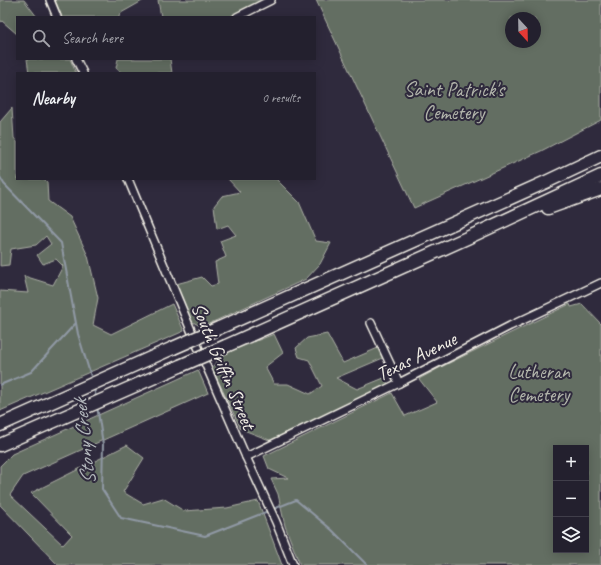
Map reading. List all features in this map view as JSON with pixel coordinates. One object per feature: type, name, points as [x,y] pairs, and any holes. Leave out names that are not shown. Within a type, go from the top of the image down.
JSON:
[{"type":"highway","points":[[0,425],[546,182],[601,156]]},
{"type":"highway","points":[[0,445],[226,346],[601,176]]},
{"type":"highway","points":[[466,238],[601,189]]},
{"type":"street","points":[[50,0],[57,16]]},
{"type":"street","points":[[239,16],[264,2],[271,0]]},
{"type":"street","points":[[76,60],[82,72]]},
{"type":"street","name":"South Griffin Street","points":[[128,180],[198,347],[293,565]]},
{"type":"street","name":"Texas Avenue","points":[[246,457],[399,383],[510,326],[601,283]]},
{"type":"street","points":[[371,322],[399,383]]},
{"type":"green space","points":[[0,0],[24,0],[36,16],[16,16],[16,33],[2,21],[0,22]]},
{"type":"green space","points":[[55,0],[144,0],[121,13],[120,16],[62,16]]},
{"type":"green space","points":[[158,0],[260,0],[260,2],[232,16],[161,16]]},
{"type":"green space","name":"Saint Patrick's Cemetery","points":[[316,0],[601,0],[601,120],[541,151],[414,208]]},
{"type":"green space","points":[[27,60],[70,60],[76,72],[29,72]]},
{"type":"green space","points":[[118,60],[170,60],[172,72],[121,72],[116,68]]},
{"type":"green space","points":[[12,108],[14,138],[16,141],[16,180],[45,180],[47,182],[48,201],[70,217],[88,256],[98,298],[93,325],[111,334],[172,304],[184,331],[0,411],[0,291],[28,293],[24,276],[53,285],[63,266],[56,259],[43,264],[37,255],[51,244],[46,236],[36,245],[11,249],[9,265],[0,266],[0,122]]},
{"type":"green space","points":[[229,180],[277,180],[299,202],[316,241],[331,243],[320,264],[306,279],[202,327],[191,321],[176,284],[202,277],[211,286],[218,284],[215,262],[226,257],[220,241],[236,235],[228,225],[217,229],[214,206],[222,196],[240,192]]},
{"type":"green space","name":"Lutheran Cemetery","points":[[570,304],[571,307],[582,304],[601,324],[601,565],[300,565],[285,526],[278,494],[271,479],[288,478],[269,469],[264,456],[392,393],[405,416],[437,402],[419,379]]},
{"type":"green space","points":[[274,334],[283,353],[265,367],[274,384],[288,384],[310,394],[322,386],[309,360],[299,357],[296,348],[307,338],[327,334],[343,363],[378,348],[383,358],[336,378],[357,389],[384,378],[388,384],[272,441],[241,429],[212,368],[221,355]]},
{"type":"green space","points":[[198,370],[208,393],[23,476],[10,495],[63,545],[72,535],[31,493],[127,445],[144,458],[123,492],[143,504],[163,498],[184,511],[227,508],[258,501],[282,565],[58,565],[0,505],[0,466],[12,454]]},
{"type":"waterway","name":"Stony Creek","points":[[0,177],[4,184],[61,243],[78,334],[92,380]]},
{"type":"waterway","points":[[0,385],[31,372],[75,324]]},
{"type":"waterway","name":"Stony Creek","points":[[94,388],[96,398]]},
{"type":"waterway","name":"Stony Creek","points":[[97,406],[103,444],[102,489],[121,518],[205,536],[296,500],[332,530],[367,565]]}]
